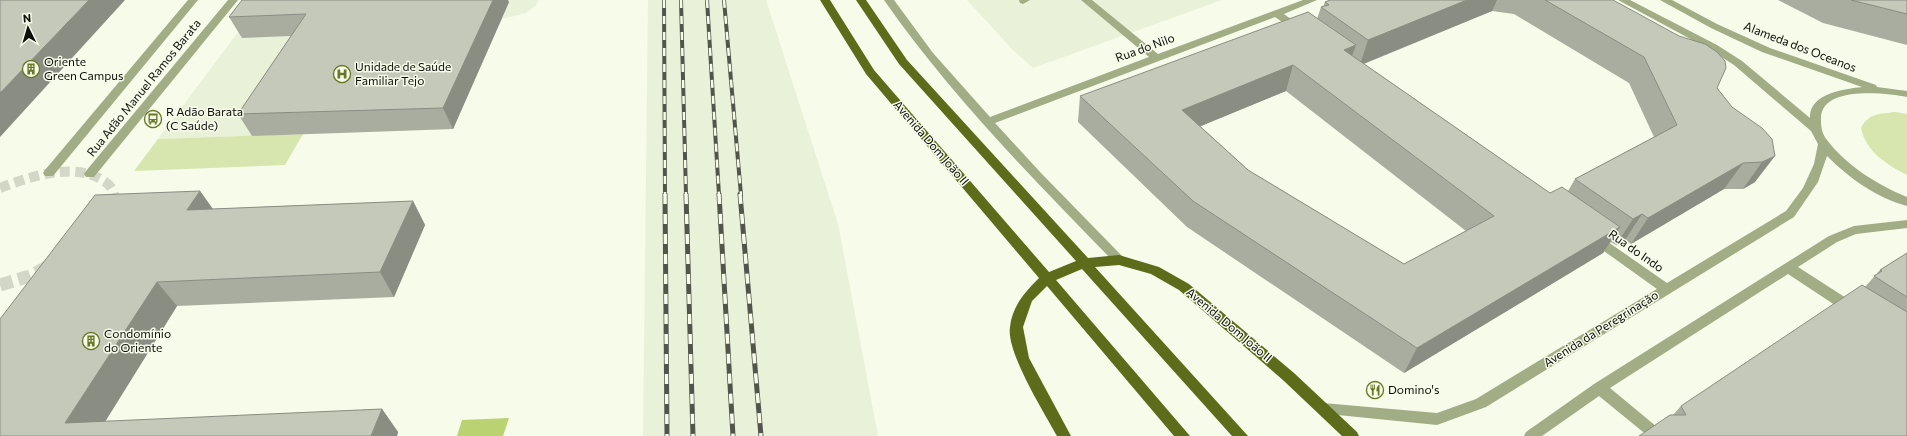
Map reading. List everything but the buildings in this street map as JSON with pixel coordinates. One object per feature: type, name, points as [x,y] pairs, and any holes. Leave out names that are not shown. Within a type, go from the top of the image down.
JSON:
[{"type":"main road","name":"Avenida Dom João II","points":[[825,0],[870,72],[1183,436]]},
{"type":"main road","points":[[861,0],[903,62],[1241,436]]},
{"type":"main road","name":"Avenida Dom João II","points":[[1064,436],[1022,358],[1016,327],[1026,299],[1047,278],[1084,263],[1119,260],[1154,270],[1184,287],[1289,377],[1352,436]]},
{"type":"street","name":"Rua Adão Manuel Ramos Barata","points":[[49,173],[193,0]]},
{"type":"street","name":"Rua Adão Manuel Ramos Barata","points":[[90,174],[233,0]]},
{"type":"street","points":[[889,0],[929,55],[1037,176],[1119,260]]},
{"type":"street","points":[[1086,0],[1156,58]]},
{"type":"street","name":"Rua do Nilo","points":[[988,121],[1312,0]]},
{"type":"street","name":"Alameda dos Oceanos","points":[[1665,0],[1766,50],[1880,90]]},
{"type":"street","name":"Alameda dos Oceanos","points":[[1678,0],[1691,14]]},
{"type":"street","points":[[1621,4],[1663,21],[1713,48],[1738,64],[1816,129],[1824,143],[1836,158],[1854,173],[1876,187],[1907,202]]},
{"type":"street","points":[[1276,13],[1309,36]]},
{"type":"street","points":[[1816,129],[1815,117],[1818,106],[1828,98],[1842,93],[1859,90],[1880,90],[1906,93]]},
{"type":"street","name":"Avenida da Peregrinação","points":[[1324,409],[1437,419],[1481,403],[1790,214],[1804,198],[1820,167],[1824,143]]},
{"type":"street","points":[[1531,436],[1599,388],[1833,239],[1854,230],[1907,224]]},
{"type":"street","name":"Rua do Indo","points":[[1582,229],[1667,289]]},
{"type":"street","points":[[1788,268],[1861,314]]},
{"type":"street","points":[[1599,388],[1658,436]]},
{"type":"shaded area","name":"Unidade de Saúde Familiar Tejo","points":[[262,0],[539,0],[535,6],[526,13],[502,19],[453,129],[158,139]]},
{"type":"shaded area","points":[[648,0],[766,0],[838,224],[878,436],[643,436]]},
{"type":"shaded area","points":[[967,0],[1222,0],[1033,68],[1012,49]]},
{"type":"shaded area","points":[[1895,112],[1907,114],[1907,175],[1885,162],[1872,151],[1867,144],[1861,128],[1867,119],[1875,115]]},
{"type":"shaded area","points":[[303,134],[285,165],[134,171],[158,139]]},
{"type":"shaded area","points":[[509,418],[503,436],[457,436],[462,420]]},
{"type":"tunnel","points":[[0,188],[24,179],[52,173],[80,172],[92,175],[104,181],[108,184],[114,195]]},
{"type":"tunnel","points":[[112,210],[114,195]]},
{"type":"tunnel","points":[[0,285],[30,276],[49,266]]},
{"type":"railway","points":[[664,0],[665,195]]},
{"type":"railway","points":[[681,0],[686,195]]},
{"type":"railway","points":[[707,0],[719,195]]},
{"type":"railway","points":[[724,0],[741,195]]},
{"type":"railway","points":[[665,194],[667,436]]},
{"type":"railway","points":[[686,194],[693,436]]},
{"type":"railway","points":[[719,194],[733,436]]},
{"type":"railway","points":[[740,194],[761,436]]},
{"type":"place","name":"Oriente Green Campus","points":[[31,69]]},
{"type":"place","name":"Unidade de Saúde Familiar Tejo","points":[[342,74]]},
{"type":"place","name":"R Adão Barata (C Saúde)","points":[[153,119]]},
{"type":"place","name":"Condomínio do Oriente","points":[[91,341]]},
{"type":"place","name":"Domino's","points":[[1375,390]]}]
